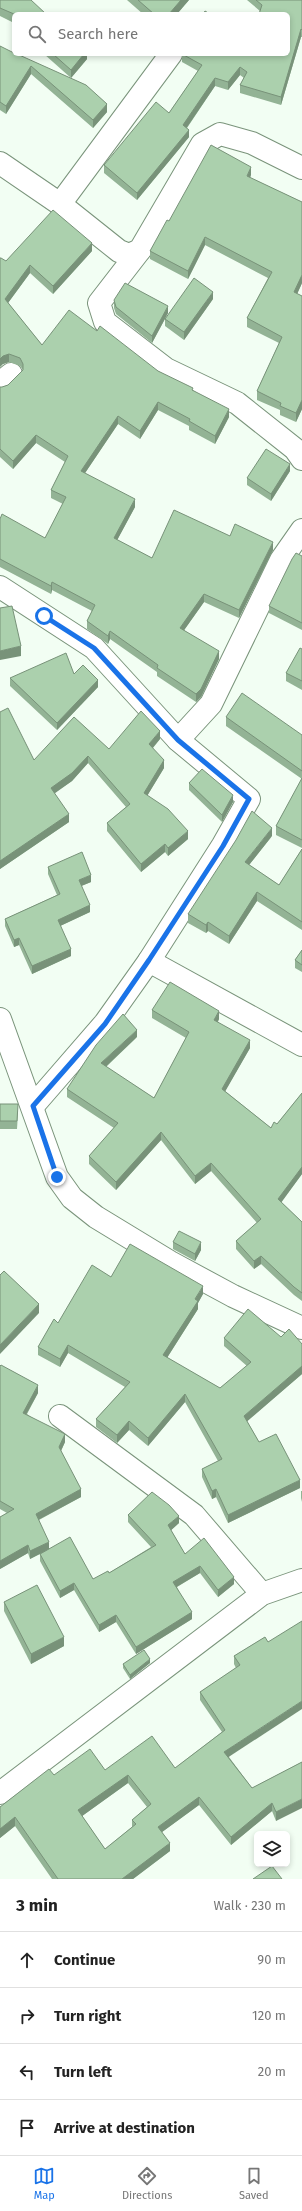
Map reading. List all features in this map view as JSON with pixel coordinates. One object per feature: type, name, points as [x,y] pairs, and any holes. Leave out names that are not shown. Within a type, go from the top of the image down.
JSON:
[{"type":"street","points":[[60,204],[170,56]]},
{"type":"street","points":[[302,168],[252,143],[220,134],[202,144],[140,250],[99,303],[105,322],[166,369],[237,403],[295,449],[302,459]]},
{"type":"street","points":[[0,163],[60,204],[119,251],[129,256],[140,250]]},
{"type":"street","points":[[178,740],[211,704],[281,560],[302,530]]},
{"type":"street","points":[[0,587],[94,648],[178,740],[249,799],[223,846],[149,960],[105,1024],[33,1106]]},
{"type":"street","points":[[149,960],[302,1045]]},
{"type":"street","points":[[0,1019],[33,1106],[57,1177],[72,1198],[96,1217],[170,1262],[234,1296],[302,1328]]},
{"type":"street","points":[[60,1416],[194,1515],[262,1594]]},
{"type":"street","points":[[0,1793],[262,1594],[302,1580]]},
{"type":"building","points":[[0,0],[31,0],[44,12],[12,13],[0,8]]},
{"type":"building","points":[[138,0],[181,0],[171,12],[152,12]]},
{"type":"building","points":[[256,0],[302,0],[302,30],[301,29],[281,97],[240,85],[247,72],[240,67],[228,82],[215,78],[183,125],[189,130],[137,193],[104,165],[156,102],[169,113],[202,65],[186,56],[290,56],[290,12],[260,12],[262,5]]},
{"type":"building","points":[[0,46],[12,52],[12,56],[21,56],[86,85],[107,104],[93,120],[31,66],[6,106],[0,102]]},
{"type":"building","points":[[55,56],[82,56],[71,70]]},
{"type":"building","points":[[211,145],[251,167],[247,176],[302,202],[302,275],[294,292],[302,296],[302,400],[296,413],[280,406],[281,403],[257,391],[282,337],[247,318],[272,272],[205,237],[188,271],[150,251],[167,220],[169,221]]},
{"type":"building","points":[[53,210],[92,243],[53,286],[30,265],[5,299],[42,345],[69,310],[97,331],[100,326],[158,371],[193,388],[192,390],[229,409],[215,436],[189,421],[190,419],[158,402],[140,431],[118,416],[81,471],[135,499],[114,538],[152,558],[174,510],[230,536],[235,524],[273,542],[239,610],[204,594],[180,628],[219,651],[201,689],[196,694],[157,668],[158,665],[110,631],[108,636],[87,621],[95,605],[52,582],[51,586],[0,559],[0,519],[2,514],[45,538],[66,497],[51,490],[68,456],[36,435],[13,461],[0,449],[0,387],[8,385],[23,370],[23,364],[20,358],[9,354],[0,359],[0,258],[6,261]]},
{"type":"building","points":[[194,278],[213,292],[184,332],[165,319]]},
{"type":"building","points":[[125,283],[168,306],[152,336],[116,307],[114,300]]},
{"type":"building","points":[[266,449],[290,464],[271,494],[247,478]]},
{"type":"building","points":[[296,553],[302,556],[302,623],[269,606]]},
{"type":"building","points":[[12,606],[21,646],[0,651],[0,608]]},
{"type":"building","points":[[300,648],[302,649],[302,681],[286,673]]},
{"type":"building","points":[[66,653],[74,674],[83,665],[98,680],[57,723],[10,678]]},
{"type":"building","points":[[242,693],[302,735],[302,771],[226,717]]},
{"type":"building","points":[[8,708],[34,760],[74,717],[109,749],[141,711],[160,731],[149,744],[164,760],[144,793],[168,809],[188,831],[168,848],[165,844],[141,864],[107,823],[130,804],[88,756],[72,773],[51,788],[69,814],[0,861],[0,712]]},
{"type":"building","points":[[202,769],[233,795],[222,815],[189,783]]},
{"type":"building","points":[[302,778],[302,840],[276,826]]},
{"type":"building","points":[[252,811],[272,828],[245,862],[279,885],[302,849],[302,922],[257,892],[229,936],[208,922],[206,925],[188,914],[236,840]]},
{"type":"building","points":[[82,852],[91,875],[79,880],[90,905],[58,920],[71,949],[32,966],[19,938],[14,940],[5,919],[60,894],[48,867]]},
{"type":"building","points":[[302,950],[302,965],[295,960]]},
{"type":"building","points":[[170,982],[219,1011],[214,1020],[250,1040],[222,1089],[271,1128],[274,1122],[277,1124],[302,1093],[302,1167],[278,1199],[302,1222],[302,1293],[261,1256],[254,1261],[236,1241],[261,1219],[211,1163],[195,1176],[161,1132],[116,1182],[89,1156],[118,1123],[67,1089],[96,1045],[123,1014],[137,1030],[101,1063],[154,1098],[189,1032],[152,1010]]},
{"type":"building","points":[[0,1104],[18,1104],[17,1121],[0,1121]]},
{"type":"building","points":[[179,1231],[201,1242],[195,1254],[173,1242]]},
{"type":"building","points":[[130,1244],[203,1286],[195,1299],[198,1301],[163,1355],[220,1388],[251,1362],[224,1338],[248,1309],[281,1337],[289,1329],[302,1344],[302,1366],[244,1416],[259,1442],[276,1434],[300,1480],[228,1515],[216,1489],[212,1491],[202,1469],[222,1459],[185,1394],[148,1438],[129,1421],[117,1435],[96,1419],[130,1382],[68,1345],[60,1359],[38,1347],[54,1319],[58,1323],[92,1265],[111,1277]]},
{"type":"building","points":[[4,1271],[39,1304],[0,1345],[0,1275]]},
{"type":"building","points":[[1,1365],[38,1385],[23,1413],[65,1434],[59,1447],[81,1489],[36,1514],[49,1542],[30,1551],[28,1545],[0,1561],[0,1517],[14,1509],[0,1501]]},
{"type":"building","points":[[152,1492],[169,1505],[179,1516],[168,1525],[185,1554],[204,1538],[234,1577],[218,1590],[200,1566],[173,1582],[192,1612],[136,1647],[116,1615],[99,1625],[74,1583],[60,1591],[40,1554],[70,1537],[93,1579],[108,1571],[109,1573],[156,1545],[128,1515]]},
{"type":"building","points":[[37,1585],[64,1637],[31,1654],[4,1602]]},
{"type":"building","points":[[302,1621],[302,1701],[224,1752],[252,1788],[302,1762],[302,1799],[276,1812],[272,1803],[231,1837],[199,1797],[158,1827],[170,1843],[122,1879],[58,1879],[15,1817],[0,1829],[0,1807],[49,1769],[54,1775],[90,1749],[105,1770],[152,1736],[175,1768],[225,1730],[200,1692],[240,1665],[234,1656],[265,1637],[268,1642]],"holes":[[[128,1775],[151,1804],[132,1820],[136,1824],[105,1849],[78,1810]]]},
{"type":"building","points":[[144,1650],[150,1659],[130,1675],[123,1664]]},
{"type":"building","points":[[273,1867],[282,1879],[253,1879]]},
{"type":"route","points":[[44,616],[94,648],[178,740],[249,799],[223,846],[149,960],[105,1024],[33,1106],[57,1177]]}]
